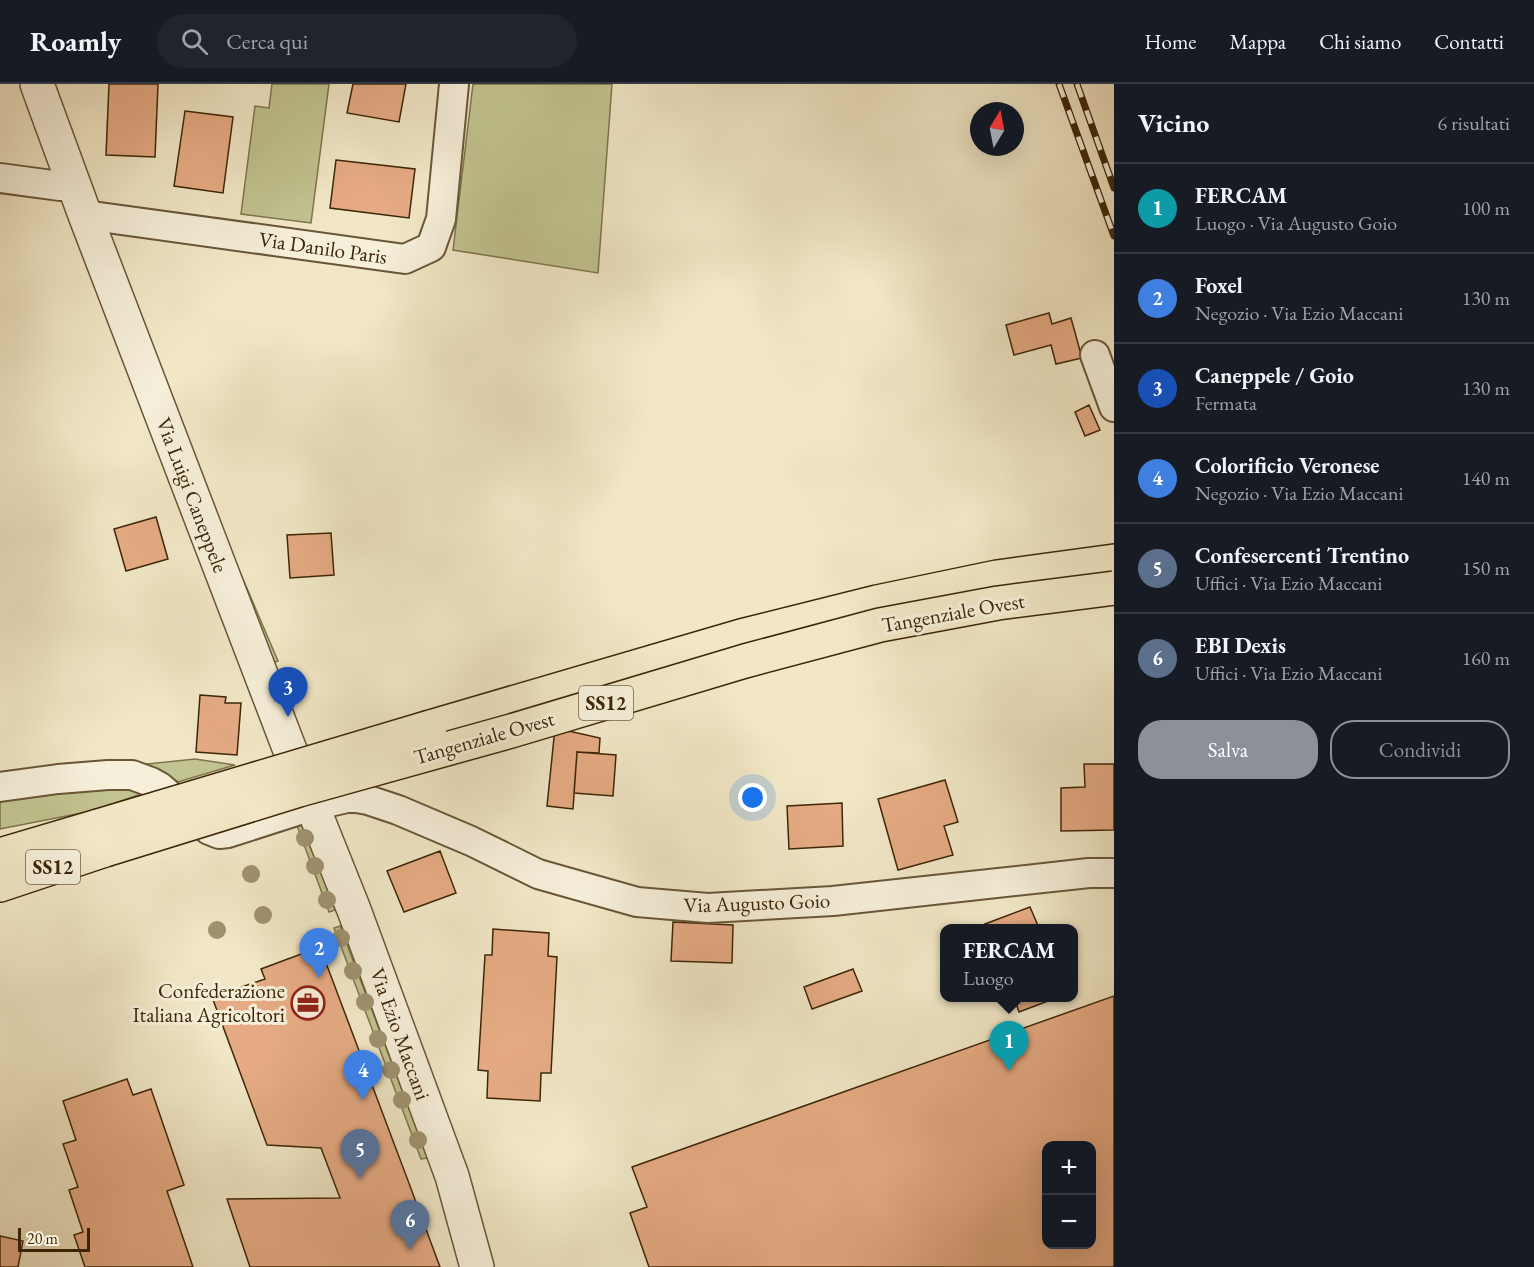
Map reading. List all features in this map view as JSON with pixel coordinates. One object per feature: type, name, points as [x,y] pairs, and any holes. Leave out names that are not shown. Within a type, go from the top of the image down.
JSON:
[{"type":"highway","name":"Tangenziale Ovest","points":[[0,885],[101,838],[502,705],[741,636],[877,602],[997,577],[1114,561]]},
{"type":"highway","name":"Tangenziale Ovest","points":[[7,851],[101,838],[299,790],[511,731],[746,661],[880,626],[998,603],[1114,588]]},
{"type":"street","name":"Via Luigi Caneppele","points":[[37,84],[301,810]]},
{"type":"street","name":"Via Danilo Paris","points":[[85,215],[405,259],[431,247],[441,219],[454,84]]},
{"type":"street","points":[[0,178],[60,186],[73,183]]},
{"type":"street","points":[[1095,355],[1114,407]]},
{"type":"street","name":"Via Augusto Goio","points":[[0,787],[58,779],[132,775],[160,788],[209,830],[219,834],[347,798],[368,800],[409,815],[538,873],[559,880],[638,902],[708,908],[833,901],[1089,873],[1114,873]]},
{"type":"street","name":"Via Ezio Maccani","points":[[301,810],[354,910],[453,1176],[477,1267]]},
{"type":"green space","points":[[272,84],[329,84],[311,223],[241,214],[255,106],[269,108]]},
{"type":"green space","points":[[473,84],[612,84],[598,273],[453,250]]},
{"type":"green space","points":[[225,537],[278,661],[272,663]]},
{"type":"green space","points":[[195,759],[235,765],[178,782],[155,769],[109,768]]},
{"type":"green space","points":[[101,782],[147,792],[92,811],[0,829],[0,793]]},
{"type":"green space","points":[[302,821],[335,910],[329,912],[296,823]]},
{"type":"green space","points":[[340,926],[428,1158],[421,1159],[334,928]]},
{"type":"building","points":[[109,84],[158,84],[155,157],[106,155]]},
{"type":"building","points":[[353,84],[406,84],[399,122],[347,113]]},
{"type":"building","points":[[185,111],[233,117],[223,193],[174,186]]},
{"type":"building","points":[[336,160],[415,169],[409,218],[330,208]]},
{"type":"building","points":[[1049,313],[1052,324],[1071,318],[1082,358],[1056,364],[1051,345],[1014,355],[1006,325]]},
{"type":"building","points":[[1089,405],[1100,430],[1085,436],[1075,412]]},
{"type":"building","points":[[156,517],[168,559],[126,571],[114,529]]},
{"type":"building","points":[[331,533],[334,575],[290,578],[287,535]]},
{"type":"building","points":[[200,695],[226,697],[225,703],[241,703],[237,755],[196,752]]},
{"type":"building","points":[[555,728],[600,738],[599,753],[577,752],[573,809],[547,806]]},
{"type":"building","points":[[577,752],[616,755],[613,796],[574,793]]},
{"type":"building","points":[[1084,764],[1114,764],[1114,830],[1061,831],[1061,788],[1085,787]]},
{"type":"building","points":[[945,780],[958,822],[944,826],[953,855],[898,870],[878,799]]},
{"type":"building","points":[[842,803],[843,846],[789,849],[787,806]]},
{"type":"building","points":[[440,851],[456,893],[404,912],[387,871]]},
{"type":"building","points":[[1030,907],[1037,924],[985,924]]},
{"type":"building","points":[[673,922],[733,925],[732,963],[671,961]]},
{"type":"building","points":[[493,929],[549,933],[548,956],[557,957],[551,1073],[541,1073],[540,1101],[487,1098],[488,1071],[478,1070],[485,955],[492,955]]},
{"type":"building","points":[[320,947],[440,1267],[250,1267],[227,1199],[340,1198],[321,1148],[267,1145],[212,997],[265,979],[261,969]]},
{"type":"building","points":[[853,969],[862,991],[812,1009],[804,987]]},
{"type":"building","points":[[1114,996],[1114,1267],[649,1267],[630,1213],[647,1207],[632,1167]]},
{"type":"building","points":[[1015,1002],[1045,1002],[1019,1012]]},
{"type":"building","points":[[127,1079],[133,1095],[151,1089],[184,1185],[167,1191],[193,1267],[85,1267],[74,1235],[83,1232],[69,1190],[78,1187],[63,1144],[76,1140],[63,1101]]},
{"type":"building","points":[[0,1236],[23,1241],[18,1267],[0,1267]]},
{"type":"railway","points":[[1059,84],[1114,236]]},
{"type":"railway","points":[[1077,84],[1114,188]]},
{"type":"place","name":"Caneppele / Goio","points":[[288,717]]},
{"type":"place","name":"Foxel","points":[[319,978]]},
{"type":"place","name":"Confederazione Italiana Agricoltori","points":[[308,1003]]},
{"type":"place","name":"FERCAM","points":[[1009,1071]]},
{"type":"place","name":"Colorificio Veronese","points":[[363,1100]]},
{"type":"place","name":"Confesercenti Trentino","points":[[360,1179]]},
{"type":"place","name":"EBI Dexis","points":[[410,1250]]}]
